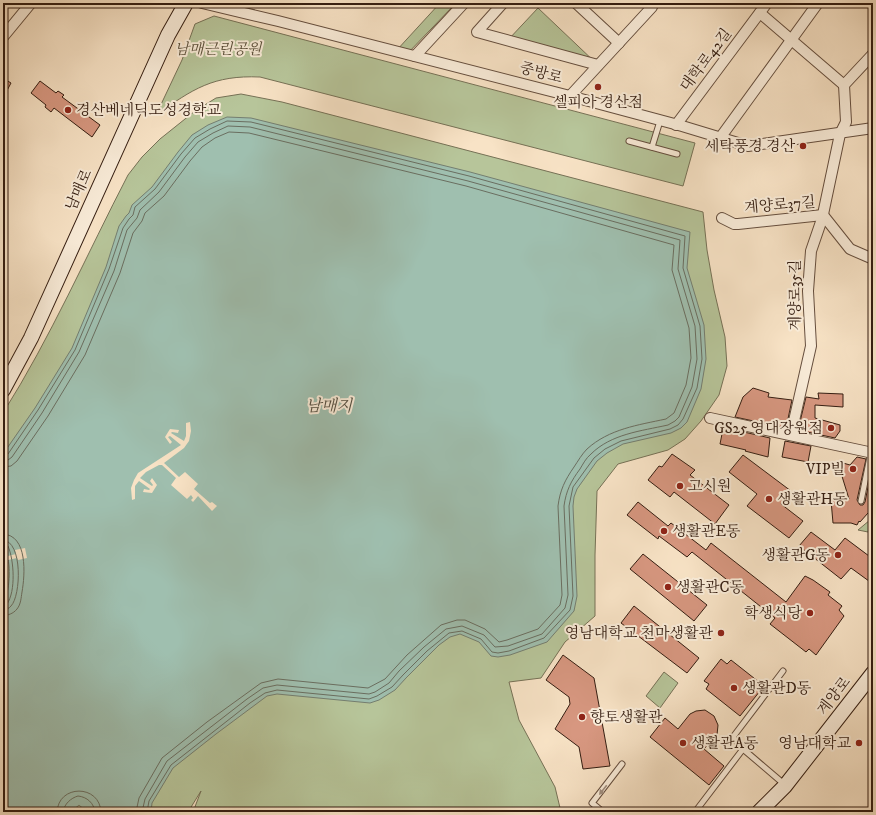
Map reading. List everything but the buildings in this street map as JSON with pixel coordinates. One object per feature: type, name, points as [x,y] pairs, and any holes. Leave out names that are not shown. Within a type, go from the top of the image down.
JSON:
[{"type":"street","points":[[3,37],[31,3]]},
{"type":"street","name":"남매로","points":[[3,390],[31,338],[165,42],[186,3]]},
{"type":"street","name":"중방로","points":[[202,3],[570,96],[748,146],[840,134],[873,128]]},
{"type":"street","points":[[415,56],[464,3]]},
{"type":"street","points":[[503,3],[477,32],[598,65]]},
{"type":"street","points":[[576,3],[619,43]]},
{"type":"street","points":[[570,96],[652,7],[648,3]]},
{"type":"street","name":"대학로42길","points":[[676,125],[767,3]]},
{"type":"street","points":[[720,138],[818,3]]},
{"type":"street","points":[[760,13],[844,85],[873,54]]},
{"type":"street","name":"계양로35길","points":[[791,434],[811,346],[808,291],[811,251],[823,215],[840,134],[846,122],[844,85]]},
{"type":"street","name":"계양로37길","points":[[722,218],[734,224],[738,224],[823,215],[850,249],[873,259]]},
{"type":"street","points":[[710,418],[872,452]]},
{"type":"street","name":"계양로","points":[[759,812],[785,786],[873,673]]},
{"type":"lane","points":[[652,148],[660,121]]},
{"type":"lane","points":[[630,142],[677,154]]},
{"type":"lane","points":[[860,501],[872,452]]},
{"type":"lane","points":[[783,671],[732,737],[743,749],[785,786]]},
{"type":"lane","points":[[695,812],[743,749]]},
{"type":"lane","points":[[603,812],[592,803],[622,764]]},
{"type":"green space","points":[[440,3],[456,3],[407,54],[396,51]]},
{"type":"green space","points":[[538,8],[598,65],[508,40]]},
{"type":"green space","name":"남매근린공원","points":[[214,16],[695,143],[683,186],[260,77],[229,78],[216,81],[193,91],[156,115],[182,60],[195,24]]},
{"type":"green space","name":"남매지","points":[[241,94],[282,102],[703,212],[707,250],[714,290],[725,337],[727,366],[719,395],[701,421],[685,439],[668,450],[618,464],[597,491],[595,616],[565,642],[541,678],[509,682],[519,720],[555,787],[561,812],[193,812],[201,791],[188,812],[3,812],[3,413],[53,325],[128,175],[142,157],[160,139],[195,111],[216,98]]},
{"type":"green space","points":[[870,520],[873,520],[873,533],[858,530]]},
{"type":"green space","points":[[664,672],[678,683],[660,708],[646,696]]},
{"type":"water","name":"남매지","points":[[227,117],[251,118],[470,172],[690,232],[687,268],[704,325],[706,359],[701,389],[687,422],[681,428],[671,433],[623,444],[607,453],[597,461],[577,489],[573,506],[577,596],[574,611],[547,642],[510,655],[498,657],[491,656],[479,642],[460,634],[450,637],[439,645],[395,690],[379,700],[370,703],[277,694],[267,696],[173,768],[152,803],[151,812],[87,812],[79,805],[71,812],[3,812],[3,638],[5,635],[2,611],[7,592],[9,565],[3,546],[3,454],[35,408],[72,348],[106,267],[119,226],[129,213],[132,205],[152,187],[192,135],[208,125]]},
{"type":"pier","points":[[190,422],[191,431],[189,441],[184,448],[164,463],[179,477],[185,472],[198,484],[194,489],[210,503],[212,502],[217,506],[212,511],[198,496],[193,502],[191,500],[193,498],[191,495],[187,499],[171,485],[176,478],[162,465],[159,465],[146,472],[140,478],[152,486],[153,485],[150,481],[152,478],[157,485],[152,493],[143,492],[144,489],[150,489],[139,481],[135,486],[135,499],[132,500],[131,488],[138,473],[181,445],[170,436],[168,437],[172,442],[170,444],[165,437],[170,429],[179,430],[178,433],[171,433],[184,441],[186,436],[186,423]]},
{"type":"pier","points":[[25,548],[27,558],[8,560],[8,556],[16,554],[15,550]]},
{"type":"place","name":"셀피아 경산점","points":[[598,87]]},
{"type":"place","name":"경산베네딕도성경학교","points":[[68,110]]},
{"type":"place","name":"세탁풍경 경산","points":[[803,146]]},
{"type":"place","name":"GS25 영대장원점","points":[[831,428]]},
{"type":"place","name":"VIP빌","points":[[853,469]]},
{"type":"place","name":"고시원","points":[[680,486]]},
{"type":"place","name":"생활관H동","points":[[769,499]]},
{"type":"place","name":"생활관E동","points":[[664,531]]},
{"type":"place","name":"생활관G동","points":[[838,555]]},
{"type":"place","name":"생활관C동","points":[[668,587]]},
{"type":"place","name":"학생식당","points":[[810,613]]},
{"type":"place","name":"영남대학교 천마생활관","points":[[721,633]]},
{"type":"place","name":"생활관D동","points":[[734,688]]},
{"type":"place","name":"향토생활관","points":[[582,717]]},
{"type":"place","name":"생활관A동","points":[[683,743]]},
{"type":"place","name":"영남대학교","points":[[859,743]]}]
